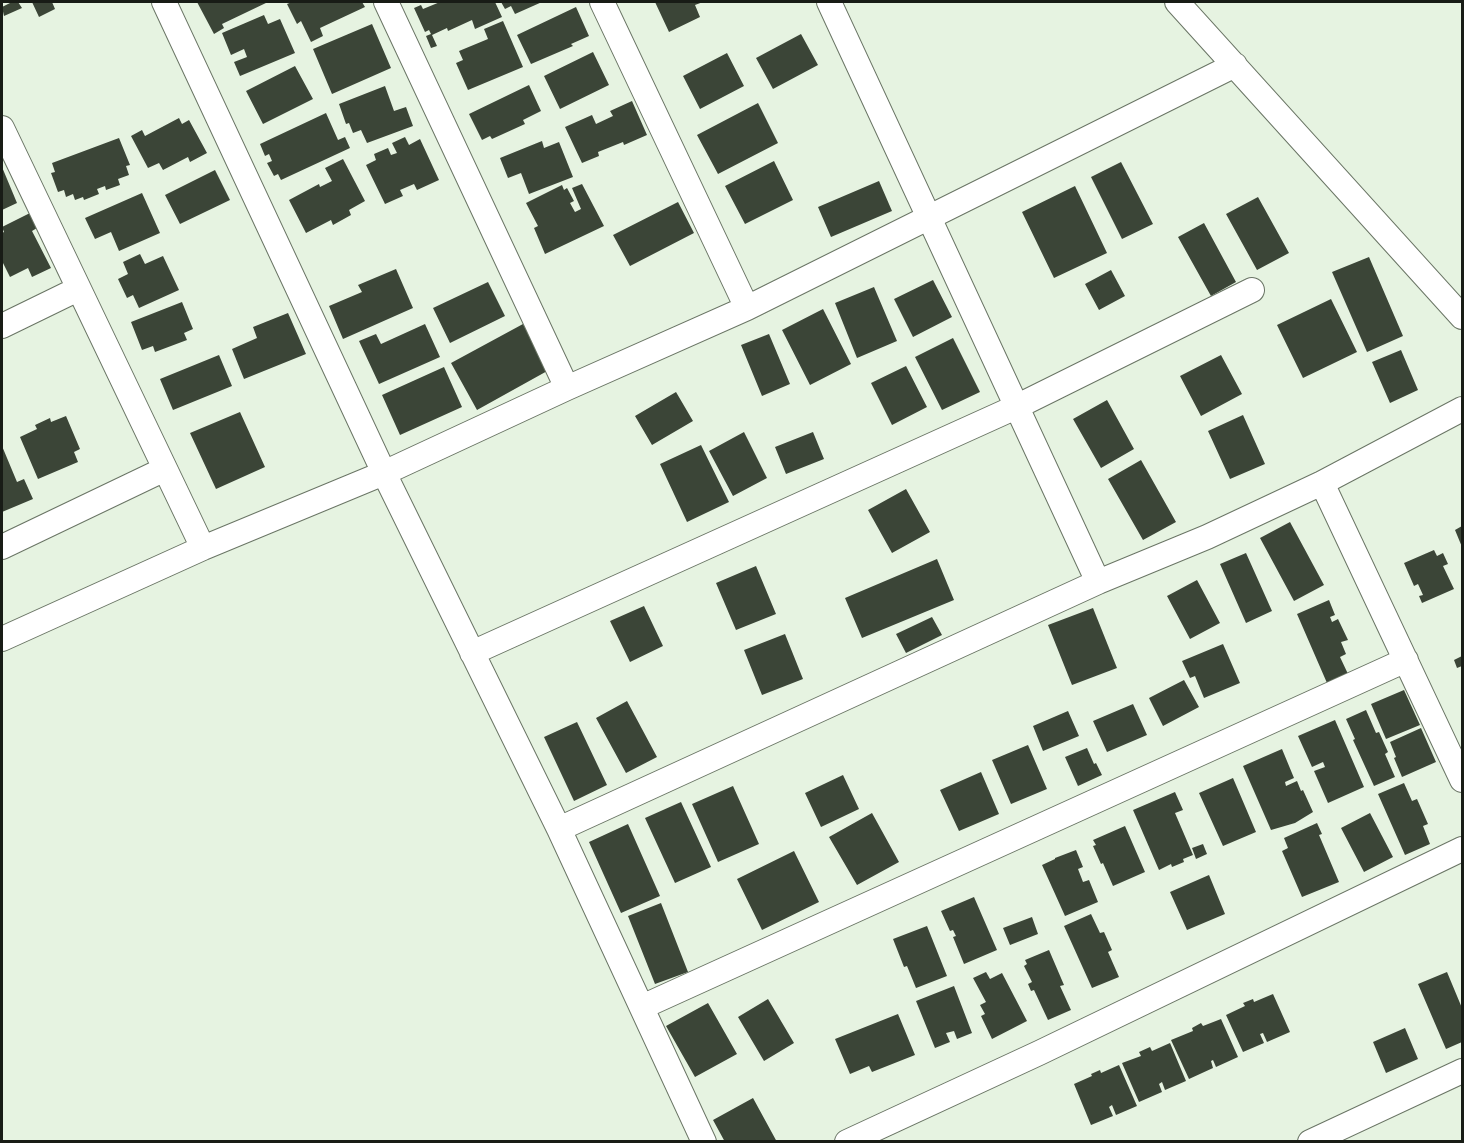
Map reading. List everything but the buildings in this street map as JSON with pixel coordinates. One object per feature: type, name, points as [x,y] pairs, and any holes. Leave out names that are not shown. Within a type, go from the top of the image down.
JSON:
[{"type":"street","points":[[164,2],[384,473],[559,829],[705,1142]]},
{"type":"street","points":[[386,2],[567,388]]},
{"type":"street","points":[[602,2],[747,308]]},
{"type":"street","points":[[829,2],[1098,582]]},
{"type":"street","points":[[1177,2],[1462,317]]},
{"type":"street","points":[[2,639],[203,548],[384,473],[747,308],[1234,65]]},
{"type":"street","points":[[2,128],[203,548]]},
{"type":"street","points":[[2,326],[78,289]]},
{"type":"street","points":[[472,653],[1016,407],[1252,290]]},
{"type":"street","points":[[559,829],[1098,582],[1207,537],[1322,483],[1462,409]]},
{"type":"street","points":[[2,547],[165,470]]},
{"type":"street","points":[[1322,483],[1462,780]]},
{"type":"street","points":[[642,1007],[1406,660]]},
{"type":"street","points":[[847,1142],[1039,1053],[1462,849]]},
{"type":"street","points":[[1310,1142],[1462,1071]]}]
